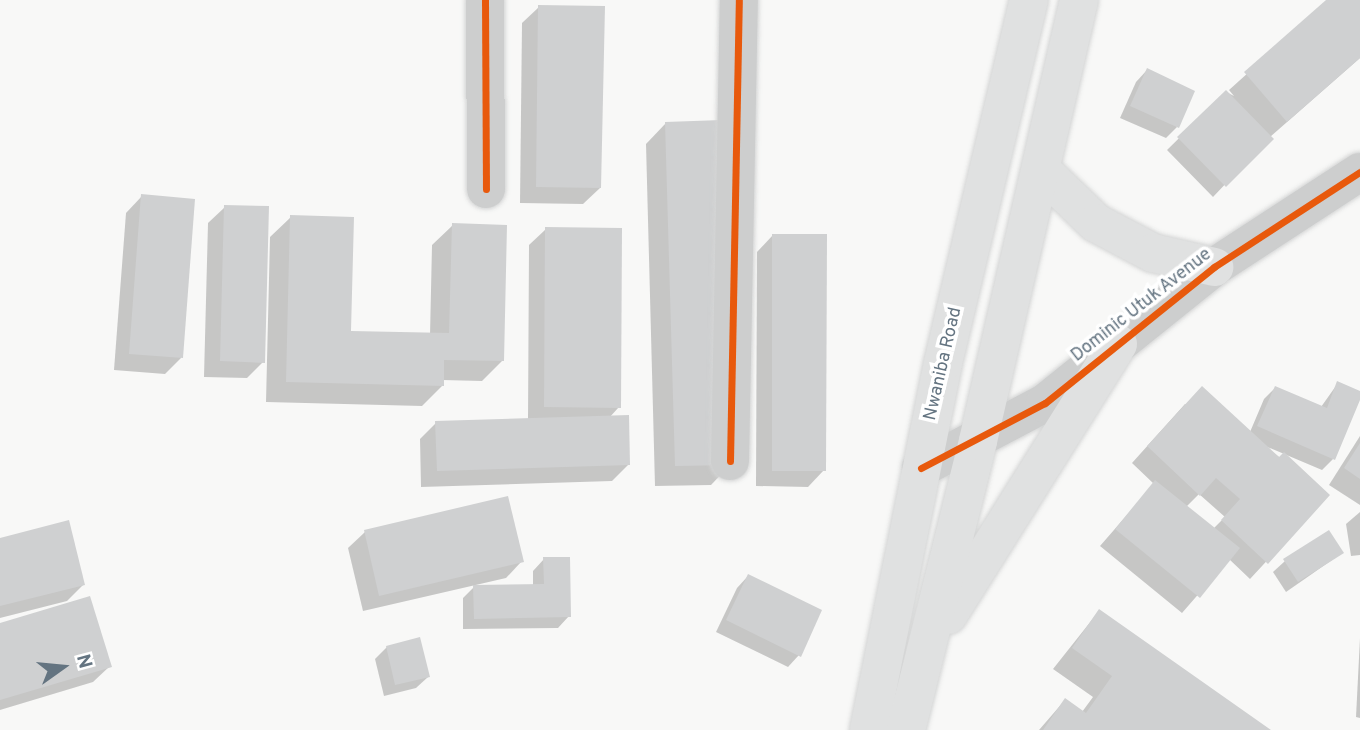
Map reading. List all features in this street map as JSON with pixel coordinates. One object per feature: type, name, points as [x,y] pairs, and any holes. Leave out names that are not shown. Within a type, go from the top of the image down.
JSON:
[{"type":"main road","name":"Nwaniba Road","points":[[880,729],[921,468],[1029,0]]},
{"type":"main road","points":[[924,656],[978,441],[1079,0]]},
{"type":"main road","points":[[1041,170],[1096,223],[1153,253],[1214,267]]},
{"type":"main road","points":[[880,729],[992,538],[1118,344]]},
{"type":"street","points":[[485,0],[486,188]]},
{"type":"street","points":[[730,461],[739,0]]},
{"type":"street","name":"Dominic Utuk Avenue","points":[[921,468],[978,441],[1045,403],[1214,267],[1360,172]]},
{"type":"building","points":[[1326,0],[1360,0],[1360,58],[1287,122],[1244,72]]},
{"type":"building","points":[[538,5],[605,6],[601,188],[536,187]]},
{"type":"building","points":[[1147,68],[1195,91],[1179,128],[1130,106]]},
{"type":"building","points":[[1226,90],[1274,139],[1226,187],[1177,137]]},
{"type":"building","points":[[722,120],[733,465],[675,466],[665,122]]},
{"type":"building","points":[[141,194],[195,199],[183,358],[129,354]]},
{"type":"building","points":[[224,205],[269,206],[265,363],[220,361]]},
{"type":"building","points":[[290,215],[354,217],[351,331],[449,333],[452,223],[507,225],[504,361],[444,360],[444,386],[286,382]]},
{"type":"building","points":[[545,227],[622,228],[621,408],[544,407]]},
{"type":"building","points":[[772,234],[827,234],[826,471],[772,471]]},
{"type":"building","points":[[1337,381],[1360,391],[1360,400],[1335,460],[1257,426],[1275,386],[1327,408]]},
{"type":"building","points":[[1202,386],[1279,457],[1284,452],[1330,495],[1268,564],[1221,520],[1240,499],[1216,478],[1200,496],[1147,446]]},
{"type":"building","points":[[629,415],[630,465],[437,471],[435,421]]},
{"type":"building","points":[[1360,443],[1360,479],[1344,468]]},
{"type":"building","points":[[1155,480],[1240,548],[1200,598],[1115,529]]},
{"type":"building","points":[[508,496],[524,562],[379,596],[364,530]]},
{"type":"building","points":[[69,520],[85,585],[0,606],[0,538]]},
{"type":"building","points":[[1329,530],[1344,553],[1298,582],[1283,559]]},
{"type":"building","points":[[543,557],[570,557],[571,617],[474,619],[473,585],[544,584]]},
{"type":"building","points":[[748,574],[822,610],[801,657],[726,620]]},
{"type":"building","points":[[90,596],[112,667],[0,700],[0,623]]},
{"type":"building","points":[[1099,609],[1271,730],[1043,730],[1065,698],[1086,713],[1112,676],[1072,648]]},
{"type":"building","points":[[420,637],[430,677],[395,685],[386,646]]},
{"type":"cycle path","points":[[485,0],[486,189]]},
{"type":"cycle path","points":[[730,461],[739,0]]},
{"type":"cycle path","points":[[921,468],[1045,403],[1214,267],[1360,172]]}]
